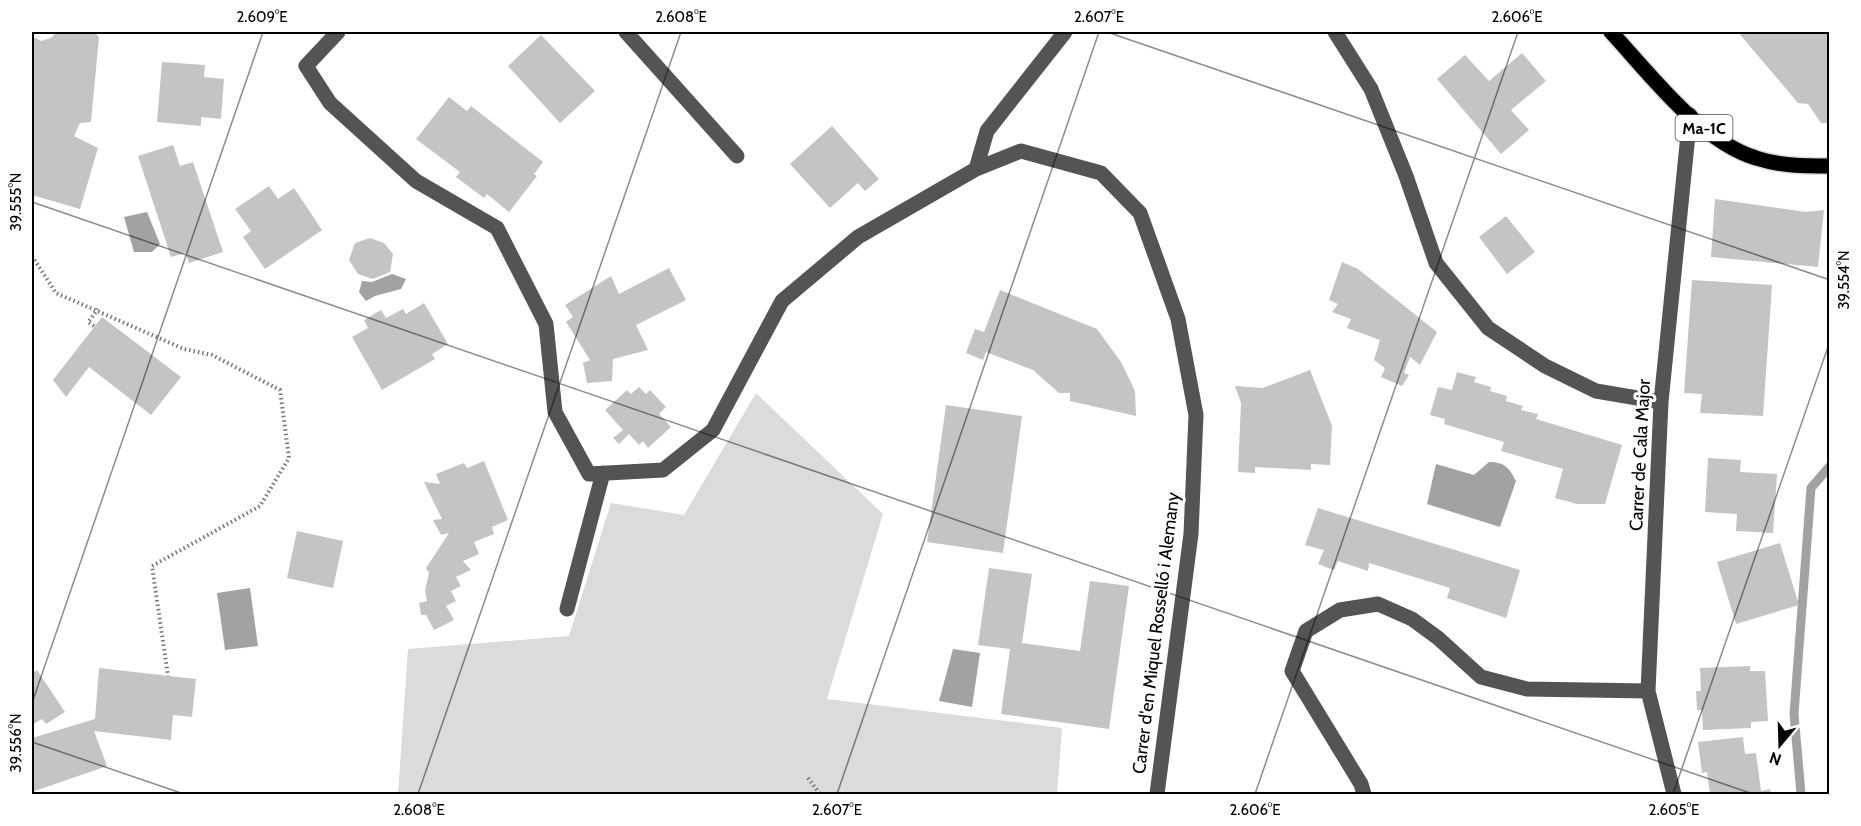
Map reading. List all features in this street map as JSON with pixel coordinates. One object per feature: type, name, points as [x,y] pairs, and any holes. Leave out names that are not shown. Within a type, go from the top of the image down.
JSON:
[{"type":"main road","name":"Ma-1C","points":[[1611,32],[1713,136],[1756,158],[1801,166],[1830,166]]},
{"type":"street","points":[[338,32],[306,66],[330,103],[416,181],[497,228],[546,324],[555,412],[589,474],[603,473],[567,609]]},
{"type":"street","points":[[626,32],[737,156]]},
{"type":"street","points":[[976,169],[987,131],[1065,32]]},
{"type":"street","points":[[1335,32],[1371,89],[1406,176],[1436,263],[1488,328],[1545,366],[1596,391],[1661,402]]},
{"type":"street","name":"Carrer de Cala Major","points":[[1674,795],[1648,691],[1661,402],[1690,115]]},
{"type":"street","name":"Carrer d'en Miquel Rosselló i Alemany","points":[[603,473],[663,470],[713,430],[782,301],[858,237],[976,169],[1022,151],[1101,173],[1140,213],[1178,319],[1196,415],[1191,534],[1157,795]]},
{"type":"street","points":[[1364,795],[1361,784],[1292,671],[1306,631],[1340,610],[1378,604],[1412,619],[1438,638],[1482,677],[1527,690],[1648,691]]},
{"type":"path","points":[[32,256],[56,293],[98,309],[184,349],[212,355],[280,390],[289,458],[260,506],[152,566],[168,676]]},
{"type":"path","points":[[94,326],[88,322],[98,309]]},
{"type":"path","points":[[808,778],[820,795]]},
{"type":"shaded area","points":[[147,212],[160,244],[152,252],[134,252],[124,217]]},
{"type":"shaded area","points":[[392,274],[406,279],[401,289],[375,296],[366,301],[359,292],[362,281],[372,282]]},
{"type":"shaded area","points":[[756,393],[883,514],[827,699],[1062,728],[1057,794],[398,794],[408,649],[569,636],[611,503],[684,515]]},
{"type":"shaded area","points":[[1489,462],[1499,463],[1506,467],[1516,481],[1500,527],[1427,504],[1436,464],[1474,475]]},
{"type":"shaded area","points":[[250,588],[258,646],[225,650],[217,593]]},
{"type":"shaded area","points":[[953,649],[980,653],[972,707],[939,701]]},
{"type":"building","points":[[56,32],[94,32],[99,37],[91,122],[80,123],[74,136],[98,148],[80,209],[32,195],[32,36],[41,41],[51,38]]},
{"type":"building","points":[[1738,32],[1830,32],[1830,123],[1821,123],[1808,104],[1798,103]]},
{"type":"building","points":[[541,35],[595,91],[560,123],[508,66]]},
{"type":"building","points":[[1522,53],[1546,81],[1511,110],[1529,130],[1501,154],[1437,79],[1465,55],[1489,81]]},
{"type":"building","points":[[162,62],[205,65],[204,77],[224,79],[221,119],[201,117],[201,126],[157,122]]},
{"type":"building","points":[[449,97],[467,111],[471,106],[543,162],[534,174],[537,176],[509,212],[487,194],[484,198],[456,177],[460,172],[416,139]]},
{"type":"building","points":[[832,126],[879,179],[865,191],[858,183],[830,208],[790,164]]},
{"type":"building","points":[[173,145],[180,166],[193,162],[223,252],[189,263],[185,253],[171,257],[138,156]]},
{"type":"building","points":[[269,186],[278,199],[294,188],[322,230],[265,269],[243,237],[251,231],[235,209]]},
{"type":"building","points":[[1715,199],[1806,212],[1824,210],[1818,267],[1711,257]]},
{"type":"building","points":[[1506,216],[1535,252],[1507,274],[1479,237]]},
{"type":"building","points":[[370,238],[384,243],[393,254],[390,272],[373,279],[358,274],[349,260],[355,243]]},
{"type":"building","points":[[1342,262],[1358,269],[1437,332],[1420,365],[1410,357],[1404,373],[1409,375],[1402,386],[1381,377],[1385,368],[1374,360],[1380,340],[1347,328],[1351,319],[1332,312],[1338,304],[1329,300]]},
{"type":"building","points":[[669,268],[686,300],[636,325],[648,350],[613,359],[612,381],[587,383],[583,363],[590,360],[566,322],[573,317],[565,305],[611,276],[619,294]]},
{"type":"building","points":[[1692,280],[1772,285],[1763,416],[1700,413],[1702,394],[1684,393]]},
{"type":"building","points":[[1000,290],[1097,329],[1121,362],[1135,391],[1136,416],[1070,401],[1070,393],[1059,393],[1033,370],[986,352],[983,360],[966,353],[975,329],[984,332]]},
{"type":"building","points":[[424,303],[448,344],[432,354],[435,359],[382,390],[352,337],[368,328],[364,320],[381,310],[386,318],[403,309],[406,314]]},
{"type":"building","points":[[102,317],[181,377],[151,415],[89,367],[66,397],[53,380]]},
{"type":"building","points":[[1310,370],[1332,426],[1330,465],[1311,464],[1311,470],[1255,467],[1255,473],[1238,472],[1241,403],[1235,386],[1263,388]]},
{"type":"building","points":[[1457,372],[1476,377],[1474,382],[1491,387],[1490,391],[1507,396],[1506,401],[1523,406],[1521,410],[1538,414],[1536,419],[1622,445],[1605,504],[1577,504],[1555,498],[1563,469],[1501,451],[1504,442],[1444,424],[1445,419],[1430,415],[1438,387],[1452,390]]},
{"type":"building","points":[[639,387],[646,394],[650,390],[666,407],[659,414],[671,427],[648,448],[643,441],[639,445],[629,434],[619,444],[613,438],[623,430],[605,410],[627,390],[631,394]]},
{"type":"building","points":[[946,405],[1022,416],[1003,553],[927,542]]},
{"type":"building","points":[[1708,458],[1741,460],[1740,472],[1777,474],[1773,533],[1736,531],[1737,514],[1705,512]]},
{"type":"building","points":[[484,461],[508,520],[492,527],[494,534],[474,542],[479,554],[463,561],[471,570],[456,577],[461,586],[451,591],[456,601],[446,606],[454,620],[434,630],[426,615],[421,615],[419,603],[427,601],[425,590],[429,573],[426,568],[449,533],[441,535],[433,520],[442,519],[424,482],[440,484],[436,474],[464,463],[467,468]]},
{"type":"building","points":[[1318,508],[1520,570],[1506,618],[1447,598],[1450,588],[1369,563],[1368,571],[1338,561],[1334,570],[1318,564],[1324,550],[1305,545]]},
{"type":"building","points":[[297,531],[343,541],[333,588],[287,578]]},
{"type":"building","points":[[1780,543],[1799,605],[1736,624],[1717,562]]},
{"type":"building","points":[[989,568],[1032,574],[1022,643],[1080,651],[1090,581],[1129,586],[1109,729],[1001,714],[1010,649],[978,645]]},
{"type":"building","points":[[1750,666],[1750,671],[1765,671],[1768,721],[1751,722],[1751,728],[1703,730],[1702,710],[1697,710],[1696,691],[1701,691],[1700,668]]},
{"type":"building","points":[[99,668],[196,679],[192,717],[173,715],[171,740],[94,731],[107,766],[32,792],[32,738],[95,719]]},
{"type":"building","points":[[37,670],[65,712],[46,724],[42,719],[32,725],[32,674]]},
{"type":"building","points":[[1743,737],[1745,754],[1756,753],[1761,791],[1770,789],[1771,794],[1710,794],[1707,772],[1702,773],[1698,742]]},
{"type":"waterway","points":[[1801,794],[1794,714],[1811,488],[1830,466]]}]
